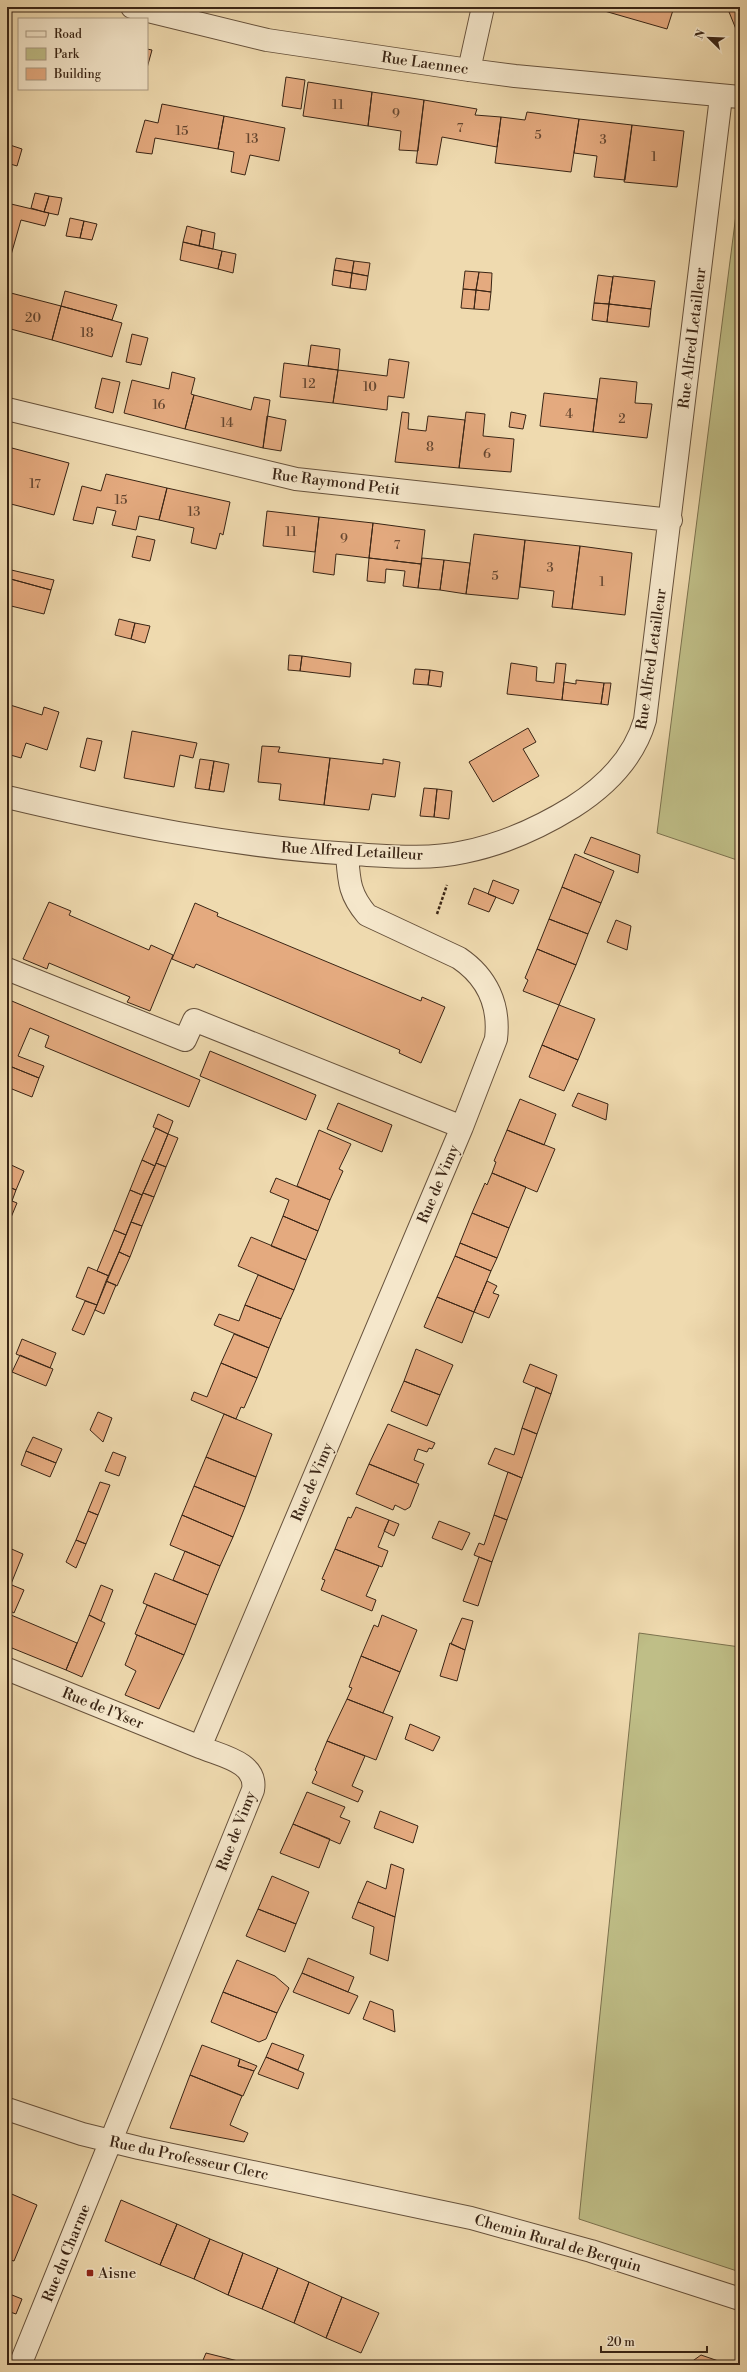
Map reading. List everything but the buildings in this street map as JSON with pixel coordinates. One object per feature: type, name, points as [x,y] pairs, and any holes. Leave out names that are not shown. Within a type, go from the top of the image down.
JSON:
[{"type":"street","name":"Rue Laennec","points":[[132,7],[248,36],[469,70],[730,97]]},
{"type":"street","points":[[469,70],[483,7]]},
{"type":"street","name":"Rue Alfred Letailleur","points":[[7,798],[194,836],[296,850],[405,857],[439,856],[463,853],[502,842],[545,824],[582,802],[625,763],[641,735],[645,720],[671,520],[730,97]]},
{"type":"street","name":"Rue Raymond Petit","points":[[7,409],[296,479],[671,520]]},
{"type":"street","name":"Rue de Vimy","points":[[111,2142],[254,1790],[253,1776],[245,1766],[200,1747],[462,1127],[496,1039],[498,1024],[491,994],[482,978],[472,967],[460,958],[367,915],[357,903],[351,891],[348,854]]},
{"type":"street","points":[[7,969],[185,1040],[194,1020],[462,1127]]},
{"type":"street","name":"Rue de l'Yser","points":[[7,1669],[200,1747]]},
{"type":"street","name":"Rue du Professeur Clerc","points":[[7,2109],[111,2142],[374,2197]]},
{"type":"street","name":"Rue du Charme","points":[[20,2365],[111,2142]]},
{"type":"street","name":"Chemin Rural de Berquin","points":[[374,2197],[471,2218],[537,2236],[740,2299]]},
{"type":"green space","points":[[740,183],[740,861],[657,833]]},
{"type":"green space","points":[[639,1633],[740,1647],[740,2272],[579,2219]]},
{"type":"place","name":"Aisne","points":[[90,2273]]}]
